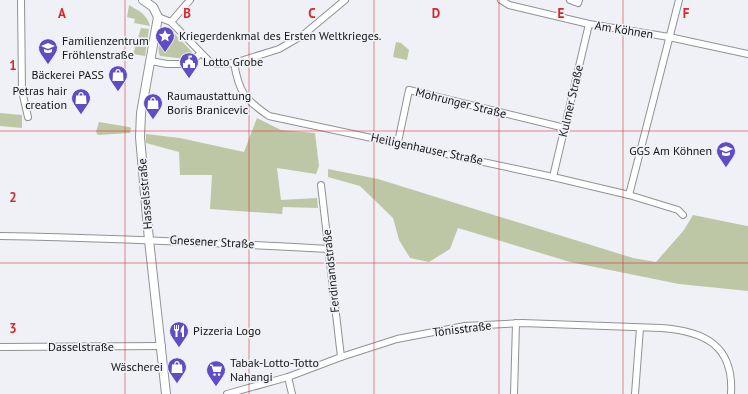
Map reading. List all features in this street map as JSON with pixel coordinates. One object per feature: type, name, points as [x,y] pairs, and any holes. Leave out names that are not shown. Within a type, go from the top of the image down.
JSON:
[{"type":"street","points":[[21,0],[22,91],[28,117]]},
{"type":"street","points":[[144,0],[153,7],[158,17],[171,22],[200,54],[214,64],[234,63],[279,49],[303,34],[345,0]]},
{"type":"street","points":[[171,22],[190,0]]},
{"type":"street","name":"Am Köhnen","points":[[501,0],[509,5],[589,24],[669,37],[748,54]]},
{"type":"street","points":[[570,0],[578,3],[579,0]]},
{"type":"street","points":[[629,195],[679,0]]},
{"type":"street","name":"Hasselsstraße","points":[[158,17],[140,130],[149,240],[162,346],[166,394]]},
{"type":"street","name":"Kulmer Straße","points":[[553,177],[589,24]]},
{"type":"street","points":[[151,61],[166,64],[188,64],[200,54]]},
{"type":"street","name":"Heiligenhauser Straße","points":[[234,63],[237,84],[240,89],[251,102],[269,116],[290,122],[398,142],[629,195],[678,210],[683,215]]},
{"type":"street","name":"Mohrunger Straße","points":[[398,142],[409,90],[565,128]]},
{"type":"street","name":"Ferdinandstraße","points":[[322,186],[341,357]]},
{"type":"street","name":"Gnesener Straße","points":[[0,236],[149,240],[328,249]]},
{"type":"street","points":[[514,394],[516,323]]},
{"type":"street","name":"Tönisstraße","points":[[227,394],[288,377],[341,357],[410,336],[465,326],[516,323],[683,330],[706,338],[713,343],[724,357],[732,381],[732,394]]},
{"type":"street","points":[[635,394],[640,328]]},
{"type":"street","name":"Dasselstraße","points":[[0,347],[162,346]]},
{"type":"street","points":[[288,377],[292,394]]},
{"type":"green space","points":[[129,5],[147,18],[150,26],[134,23],[135,19],[127,17]]},
{"type":"green space","points":[[141,28],[149,29],[145,56],[133,54]]},
{"type":"green space","points":[[166,32],[173,32],[192,52],[190,57],[186,59],[160,56],[160,42]]},
{"type":"green space","points":[[396,42],[401,43],[409,50],[407,60],[393,57]]},
{"type":"green space","points":[[0,113],[22,115],[22,128],[0,126]]},
{"type":"green space","points":[[257,118],[281,130],[315,133],[319,166],[316,174],[277,168],[281,200],[317,198],[318,208],[283,207],[282,214],[210,209],[212,175],[180,175],[179,152],[146,143],[146,134],[180,138],[244,152]]},
{"type":"green space","points":[[99,122],[129,127],[131,128],[130,133],[98,135],[96,132]]},
{"type":"green space","points":[[328,169],[378,179],[633,258],[656,262],[684,230],[693,215],[748,226],[748,291],[679,284],[570,262],[458,228],[450,249],[429,262],[410,258],[399,240],[393,218],[360,186],[328,177]]},
{"type":"place","name":"Kriegerdenkmal des Ersten Weltkrieges.","points":[[165,53]]},
{"type":"place","name":"Familienzentrum Fröhlenstraße","points":[[48,65]]},
{"type":"place","name":"Lotto Grobe","points":[[189,79]]},
{"type":"place","name":"Bäckerei PASS","points":[[118,92]]},
{"type":"place","name":"Petras hair creation","points":[[81,115]]},
{"type":"place","name":"Raumaustattung Boris Branicevic","points":[[153,120]]},
{"type":"place","name":"GGS Am Köhnen","points":[[726,168]]},
{"type":"place","name":"Pizzeria Logo","points":[[179,348]]},
{"type":"place","name":"Wäscherei","points":[[177,384]]},
{"type":"place","name":"Tabak-Lotto-Totto Nahangi","points":[[216,387]]}]
